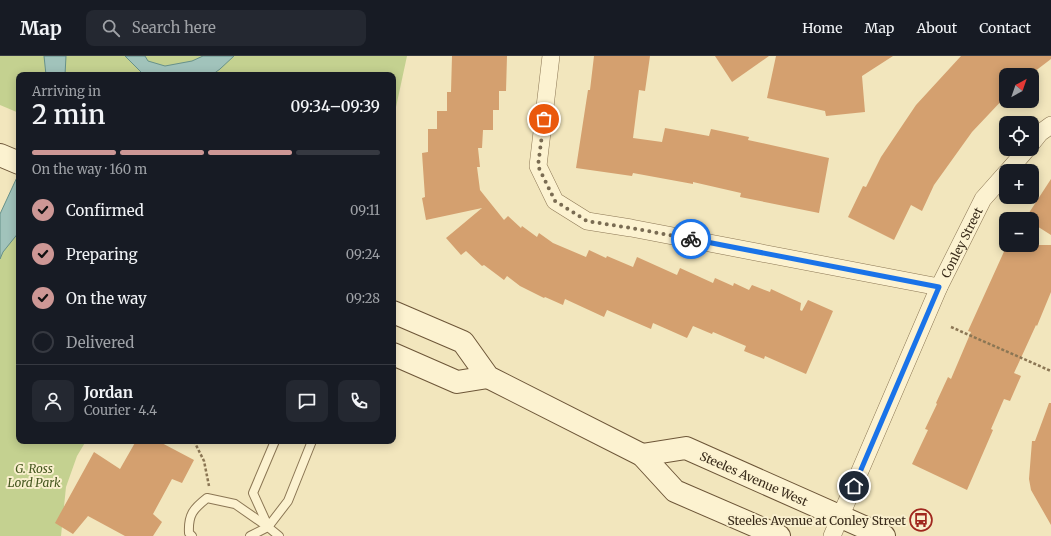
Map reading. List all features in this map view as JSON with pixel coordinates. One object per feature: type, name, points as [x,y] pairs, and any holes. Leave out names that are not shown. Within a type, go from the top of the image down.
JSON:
[{"type":"main road","points":[[0,155],[16,162]]},
{"type":"main road","points":[[396,313],[463,342],[488,377],[642,455],[675,491],[779,536]]},
{"type":"main road","points":[[396,355],[457,382],[488,377]]},
{"type":"main road","name":"Steeles Avenue West","points":[[642,455],[686,448],[884,536]]},
{"type":"street","points":[[551,56],[538,166],[555,201],[587,221],[631,228],[939,287]]},
{"type":"street","points":[[1039,135],[1051,125]]},
{"type":"street","name":"Conley Street","points":[[1014,164],[1021,156]]},
{"type":"street","name":"Conley Street","points":[[832,536],[939,287],[983,199],[999,181]]},
{"type":"lane","points":[[268,527],[253,493],[274,444]]},
{"type":"lane","points":[[250,536],[268,527],[288,501],[311,444]]},
{"type":"lane","points":[[192,536],[189,532],[188,520],[195,507],[207,498],[235,504],[279,536]]},
{"type":"path","points":[[951,327],[1051,371]]},
{"type":"path","points":[[195,444],[204,462],[209,487],[207,498]]},
{"type":"green space","points":[[0,56],[407,56],[396,107],[396,72],[16,72],[16,112],[0,105]]},
{"type":"green space","name":"G. Ross Lord Park","points":[[0,220],[16,228],[16,444],[84,444],[77,456],[66,487],[61,536],[0,536]]},
{"type":"water","points":[[44,56],[66,56],[65,72],[46,72]]},
{"type":"water","points":[[125,56],[145,56],[148,61],[165,66],[192,61],[203,56],[234,56],[216,72],[141,72]]},
{"type":"water","points":[[16,179],[16,236],[3,252],[0,259],[0,214]]},
{"type":"building","points":[[452,56],[507,56],[506,91],[499,91],[499,110],[493,110],[493,130],[483,130],[482,148],[478,148],[480,167],[477,167],[480,190],[504,220],[508,216],[521,228],[522,226],[537,237],[539,233],[553,243],[586,257],[589,250],[606,258],[607,256],[633,267],[637,257],[677,275],[680,268],[713,283],[715,278],[733,286],[734,283],[749,290],[752,285],[770,292],[771,289],[801,303],[800,310],[802,311],[808,300],[833,311],[806,374],[765,356],[764,359],[744,351],[746,346],[713,332],[712,334],[693,326],[687,338],[653,323],[651,329],[607,310],[604,317],[565,299],[563,305],[545,297],[544,298],[520,286],[507,276],[504,280],[484,265],[482,266],[466,251],[461,255],[446,238],[482,208],[426,220],[422,198],[425,197],[422,153],[428,152],[428,129],[437,129],[437,111],[447,111],[447,92],[451,92]]},
{"type":"building","points":[[594,56],[650,56],[645,91],[639,90],[633,138],[662,142],[665,128],[709,136],[711,129],[749,137],[748,140],[829,158],[819,213],[740,197],[741,193],[693,182],[693,184],[633,173],[632,176],[576,168],[588,90],[590,90]]},
{"type":"building","points":[[715,56],[769,56],[732,82]]},
{"type":"building","points":[[776,56],[893,56],[862,76],[865,112],[826,116],[825,111],[767,98]]},
{"type":"building","points":[[961,56],[1051,56],[1051,59],[1039,68],[999,68],[999,103],[972,132],[934,185],[922,211],[911,205],[894,240],[848,217],[863,186],[866,187],[881,157],[916,105]]},
{"type":"building","points":[[1051,179],[1051,235],[1039,227],[1039,212],[1030,212],[1035,204],[1039,204],[1039,197]]},
{"type":"building","points":[[1039,245],[1051,245],[1051,292],[1037,326],[1036,325],[1014,373],[1021,376],[1010,401],[1004,399],[991,429],[993,430],[967,490],[912,464],[928,430],[925,429],[937,404],[936,403],[948,377],[951,379],[971,332],[968,331],[1004,252],[1039,252]]},
{"type":"building","points":[[1049,403],[1051,403],[1051,525],[1031,490],[1029,479],[1032,441],[1035,441]]},
{"type":"building","points":[[134,444],[164,444],[194,460],[182,483],[172,479],[153,514],[162,522],[153,536],[125,536],[88,516],[73,534],[55,523],[94,452],[120,469]]},
{"type":"way so far","points":[[544,119],[538,166],[555,201],[587,221],[691,239]]},
{"type":"place","name":"Steeles Avenue at Conley Street","points":[[921,520]]},
{"type":"route","points":[[691,239],[939,287],[854,486]]}]
